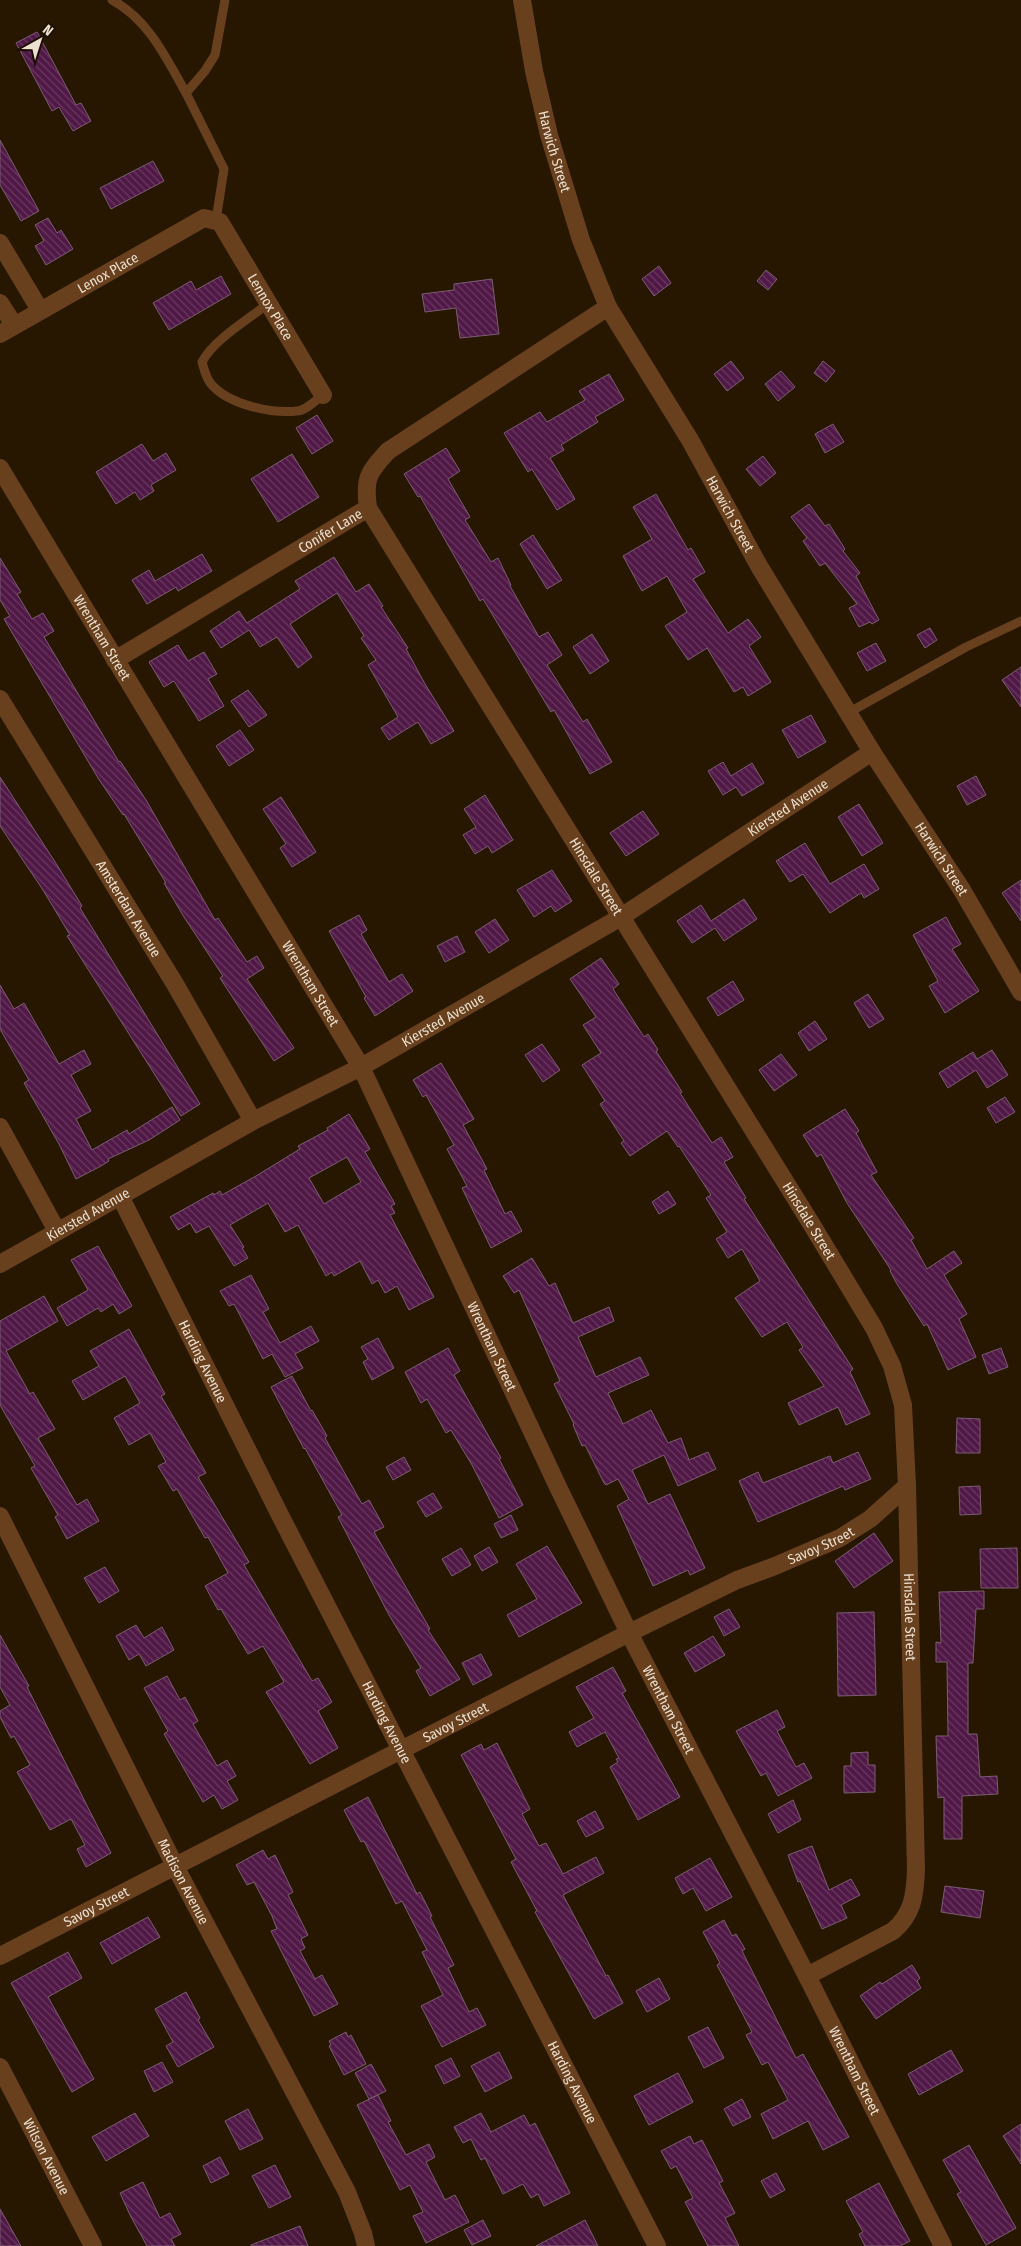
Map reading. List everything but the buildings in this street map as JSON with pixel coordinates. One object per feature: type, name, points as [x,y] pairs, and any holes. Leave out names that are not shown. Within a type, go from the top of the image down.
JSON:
[{"type":"street","name":"Harwich Street","points":[[522,0],[534,71],[549,135],[581,240],[608,307],[690,440],[760,566],[848,713],[962,890],[1021,992]]},
{"type":"street","name":"Lenox Place","points":[[7,330],[204,218],[216,220]]},
{"type":"street","name":"Lennox Place","points":[[216,220],[220,222],[323,395]]},
{"type":"street","points":[[0,243],[40,310]]},
{"type":"street","points":[[0,303],[7,330]]},
{"type":"street","name":"Conifer Lane","points":[[115,660],[368,508],[365,486],[373,467],[388,451],[608,307]]},
{"type":"street","name":"Wrentham Street","points":[[0,468],[361,1068],[559,1489],[629,1633],[807,1976],[938,2245]]},
{"type":"street","name":"Hinsdale Street","points":[[368,508],[812,1224],[874,1328],[892,1366],[903,1405],[907,1486],[916,1860],[914,1899],[903,1922],[893,1931],[807,1976]]},
{"type":"street","name":"Amsterdam Avenue","points":[[0,698],[175,984],[253,1121]]},
{"type":"street","name":"Kiersted Avenue","points":[[0,1264],[253,1121],[361,1068],[621,917],[872,752]]},
{"type":"street","points":[[0,1127],[57,1231]]},
{"type":"street","name":"Harding Avenue","points":[[120,1196],[282,1519],[657,2246]]},
{"type":"street","name":"Savoy Street","points":[[0,1956],[629,1633],[737,1580],[840,1538],[870,1519],[907,1486]]},
{"type":"street","name":"Madison Avenue","points":[[0,1516],[175,1866],[347,2192],[366,2246]]},
{"type":"street","name":"Wilson Avenue","points":[[0,2067],[93,2246]]},
{"type":"lane","points":[[112,0],[123,6],[140,20],[157,42],[186,93],[224,169],[216,220]]},
{"type":"lane","points":[[186,93],[205,71],[215,55],[225,0]]},
{"type":"lane","points":[[269,303],[216,344],[206,355],[202,362],[211,384],[230,399],[250,406],[276,410],[298,412],[323,395]]},
{"type":"lane","points":[[848,713],[966,647],[1021,621]]}]
